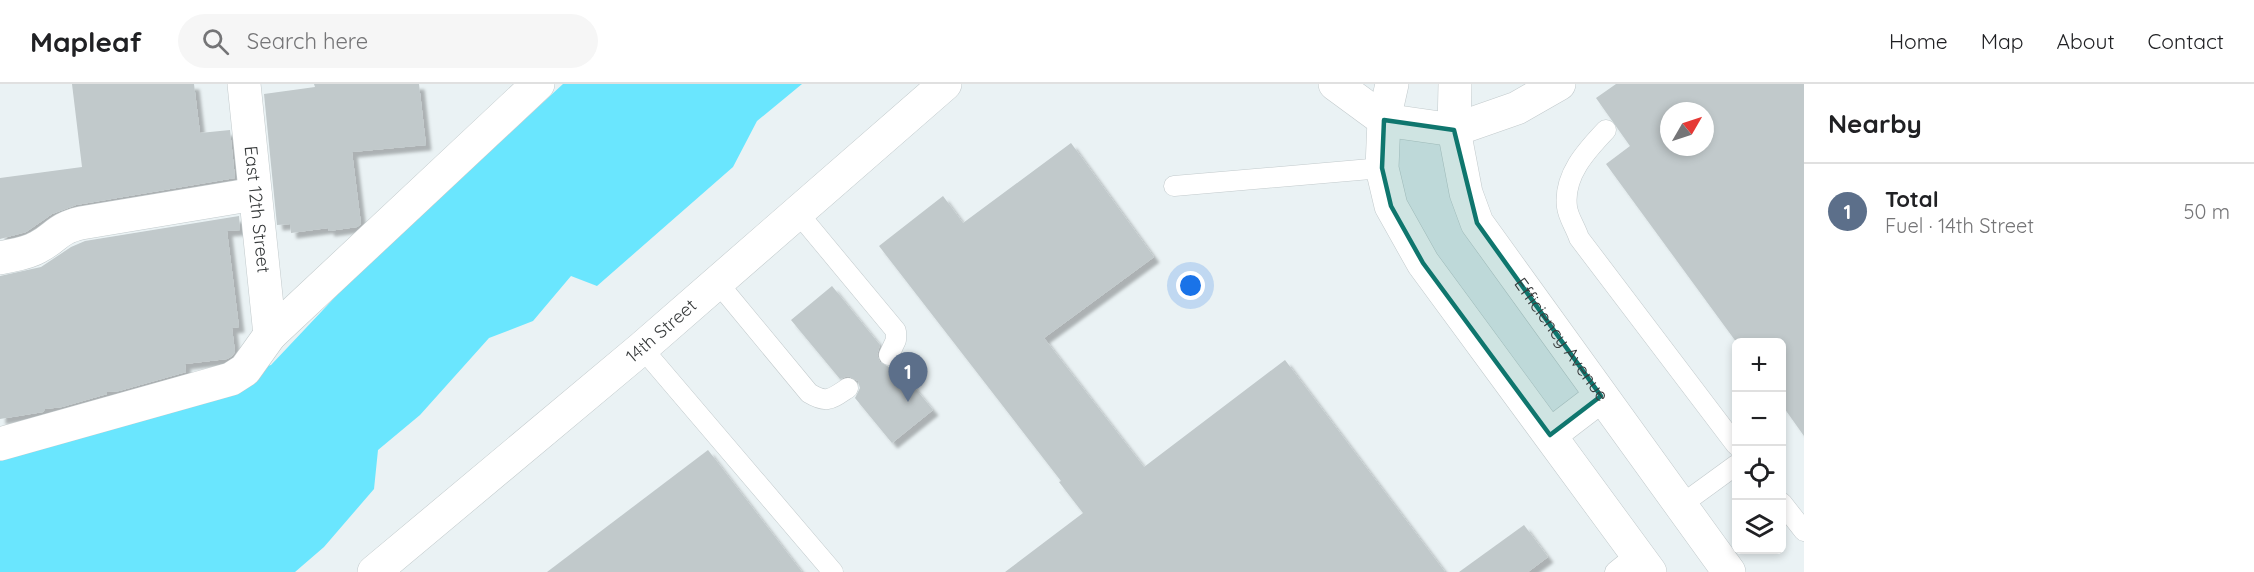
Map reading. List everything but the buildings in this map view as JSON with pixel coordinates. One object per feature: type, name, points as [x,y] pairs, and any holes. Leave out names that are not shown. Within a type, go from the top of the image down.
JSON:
[{"type":"street","name":"East 12th Street","points":[[244,84],[270,335]]},
{"type":"street","points":[[0,444],[231,379],[245,370],[270,335],[538,84]]},
{"type":"street","name":"14th Street","points":[[374,572],[642,348],[945,84]]},
{"type":"street","points":[[1335,84],[1384,120],[1454,130],[1517,108],[1559,84]]},
{"type":"street","points":[[1392,84],[1384,120],[1382,168],[1391,206],[1423,263],[1550,435],[1634,566]]},
{"type":"street","name":"Efficiency Avenue","points":[[1455,84],[1454,130],[1466,193],[1477,223],[1730,572]]},
{"type":"street","points":[[0,258],[22,254],[40,247],[64,227],[255,194]]},
{"type":"street","points":[[1550,435],[1601,396]]},
{"type":"lane","points":[[1606,130],[1586,150],[1569,180],[1567,208],[1579,238],[1732,437]]},
{"type":"lane","points":[[1174,186],[1382,168]]},
{"type":"lane","points":[[798,213],[896,331],[896,340],[888,355]]},
{"type":"lane","points":[[718,283],[809,393],[820,400],[831,399],[848,388]]},
{"type":"lane","points":[[642,348],[833,572]]},
{"type":"lane","points":[[1681,506],[1732,469]]},
{"type":"lane","points":[[1786,507],[1804,531]]},
{"type":"highlighted area","points":[[1384,120],[1454,130],[1477,223],[1601,396],[1550,435],[1423,263],[1391,206],[1382,168]]},
{"type":"water","points":[[563,84],[802,84],[757,121],[733,167],[597,286],[571,276],[533,321],[489,338],[420,415],[378,450],[374,489],[324,547],[295,572],[0,572],[0,446],[271,365],[356,275]]},
{"type":"place","name":"Total","points":[[908,402]]}]
